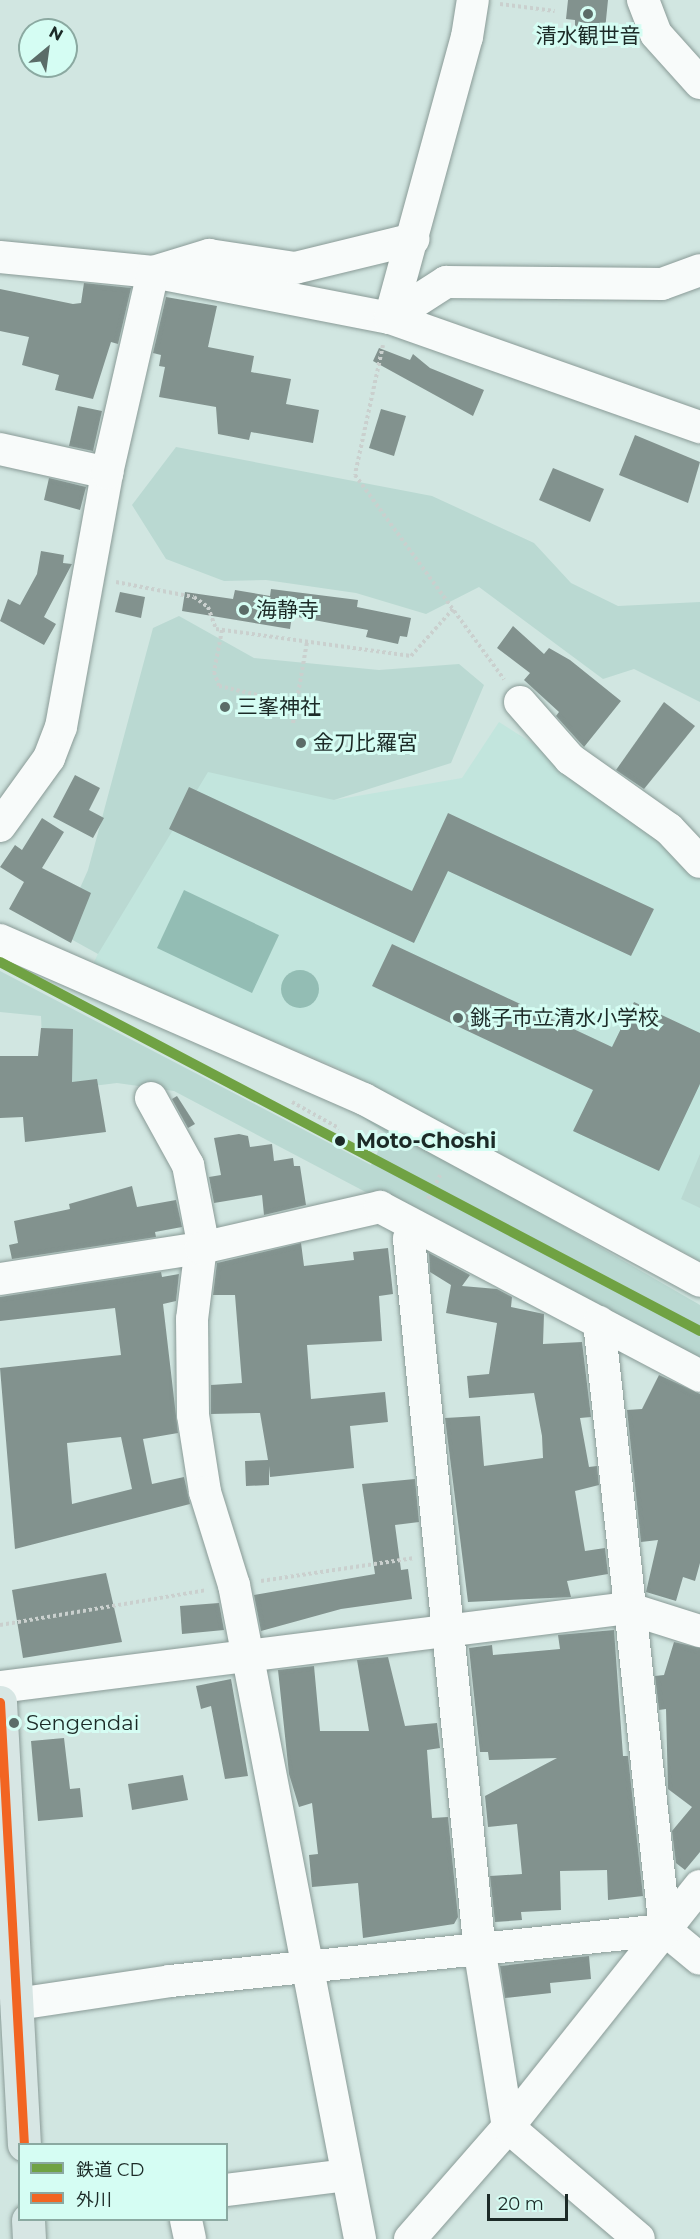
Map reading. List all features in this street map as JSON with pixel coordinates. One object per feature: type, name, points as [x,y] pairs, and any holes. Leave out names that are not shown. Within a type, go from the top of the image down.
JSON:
[{"type":"main road","points":[[0,1702],[6,1885],[17,2004],[24,2143]]},
{"type":"main road","points":[[28,2221],[29,2239]]},
{"type":"street","points":[[390,318],[414,239],[473,0]]},
{"type":"street","points":[[643,0],[656,34],[700,83]]},
{"type":"street","points":[[153,272],[209,255],[295,268],[414,239]]},
{"type":"street","points":[[0,257],[153,272],[390,318],[700,428]]},
{"type":"street","points":[[390,318],[446,282],[663,284],[700,270]]},
{"type":"street","points":[[0,826],[49,758],[61,728],[107,473],[153,272]]},
{"type":"street","points":[[0,449],[107,473]]},
{"type":"street","points":[[520,702],[570,759],[669,829],[700,862]]},
{"type":"street","points":[[0,939],[364,1099],[700,1281]]},
{"type":"street","points":[[151,1098],[188,1165],[201,1248],[192,1319],[193,1415],[205,1492],[234,1585],[245,1660],[360,2239]]},
{"type":"street","points":[[0,1279],[201,1248],[381,1207],[413,1226],[700,1376]]},
{"type":"street","points":[[413,1226],[409,1239],[480,1953],[508,2127],[639,2239]]},
{"type":"street","points":[[599,1322],[627,1608],[665,1930],[700,1959]]},
{"type":"street","points":[[0,1687],[448,1635],[627,1608],[700,1631]]},
{"type":"street","points":[[410,2239],[508,2127],[700,1886]]},
{"type":"street","points":[[17,2004],[305,1969],[480,1953],[665,1930]]},
{"type":"street","points":[[228,2190],[346,2175]]},
{"type":"street","points":[[186,2221],[190,2239]]},
{"type":"path","points":[[473,0],[555,11]]},
{"type":"path","points":[[390,318],[354,461],[355,475],[520,702]]},
{"type":"path","points":[[89,577],[194,597],[222,630],[411,656],[453,609]]},
{"type":"path","points":[[222,630],[214,672],[219,686],[296,704]]},
{"type":"path","points":[[293,723],[307,642]]},
{"type":"shaded area","points":[[176,447],[432,496],[534,543],[571,583],[618,606],[700,602],[700,702],[634,669],[603,679],[479,587],[426,614],[356,593],[266,580],[224,581],[166,559],[132,505]]},
{"type":"shaded area","points":[[179,616],[254,658],[379,670],[459,664],[484,685],[451,763],[334,800],[208,772],[98,954],[60,933],[88,870],[153,628]]},
{"type":"shaded area","name":"銚子市立清水小学校","points":[[499,722],[567,765],[700,874],[700,1261],[341,1069],[92,966],[196,754],[334,800],[462,778]]},
{"type":"shaded area","points":[[184,890],[279,935],[252,993],[157,948]]},
{"type":"shaded area","points":[[300,970],[313,976],[319,989],[313,1002],[300,1008],[287,1002],[281,989],[287,976]]},
{"type":"shaded area","points":[[0,971],[371,1165],[387,1134],[350,1109],[468,1171],[700,1305],[700,1368],[174,1091],[117,1083],[44,1092],[41,1016],[0,1012]]},
{"type":"shaded area","points":[[700,1154],[700,1208],[681,1199]]},
{"type":"building","points":[[568,0],[608,0],[605,30],[575,27],[575,20],[566,19]]},
{"type":"building","points":[[84,283],[131,288],[118,344],[111,342],[93,399],[55,390],[59,375],[22,365],[29,337],[0,331],[0,289],[73,304],[81,303]]},
{"type":"building","points":[[166,297],[217,306],[208,347],[254,356],[251,372],[291,379],[286,404],[319,410],[313,443],[251,432],[249,440],[218,434],[216,407],[159,397],[165,367],[159,366],[161,355],[153,353]]},
{"type":"building","points":[[379,348],[410,360],[413,354],[430,368],[484,390],[473,416],[373,361]]},
{"type":"building","points":[[78,406],[102,411],[93,451],[69,446]]},
{"type":"building","points":[[381,409],[406,416],[394,456],[369,448]]},
{"type":"building","points":[[635,435],[700,462],[688,503],[619,475]]},
{"type":"building","points":[[553,468],[604,489],[590,522],[539,500]]},
{"type":"building","points":[[49,478],[86,487],[80,510],[44,500]]},
{"type":"building","points":[[41,551],[64,555],[63,563],[72,564],[44,617],[56,624],[44,645],[0,621],[8,599],[20,605],[37,574]]},
{"type":"building","points":[[271,589],[358,600],[357,607],[411,618],[407,637],[400,636],[398,644],[366,637],[368,630],[292,616],[290,629],[182,611],[185,592],[233,599],[235,590],[270,596]]},
{"type":"building","points":[[120,592],[145,597],[141,618],[115,612]]},
{"type":"building","points":[[513,626],[544,654],[549,648],[570,660],[621,701],[584,747],[556,716],[559,712],[524,680],[530,673],[497,648]]},
{"type":"building","points":[[664,702],[695,726],[644,789],[616,770]]},
{"type":"building","points":[[75,775],[100,788],[89,810],[104,818],[93,838],[53,817]]},
{"type":"building","points":[[189,787],[412,891],[448,813],[654,909],[631,956],[448,871],[414,943],[169,829]]},
{"type":"building","points":[[42,818],[64,832],[42,868],[91,893],[71,943],[9,909],[24,882],[0,867],[15,845],[22,850]]},
{"type":"building","points":[[392,944],[612,1047],[634,1002],[700,1033],[700,1084],[659,1171],[573,1131],[593,1090],[372,986]]},
{"type":"building","points":[[41,1028],[73,1029],[72,1082],[97,1079],[106,1132],[25,1142],[23,1117],[0,1118],[0,1056],[38,1056]]},
{"type":"building","points":[[177,1096],[195,1124],[188,1128],[172,1099]]},
{"type":"building","points":[[239,1134],[248,1136],[250,1147],[272,1144],[274,1161],[293,1158],[294,1166],[300,1166],[306,1205],[264,1215],[262,1195],[214,1203],[209,1177],[221,1175],[214,1138]]},
{"type":"building","points":[[132,1186],[137,1207],[176,1200],[182,1227],[155,1232],[156,1237],[12,1259],[9,1245],[18,1243],[14,1221],[70,1209],[69,1204]]},
{"type":"building","points":[[301,1243],[304,1266],[354,1260],[353,1252],[388,1248],[393,1294],[379,1296],[382,1341],[307,1345],[311,1399],[385,1392],[388,1422],[350,1426],[354,1468],[270,1477],[269,1466],[269,1485],[246,1486],[245,1461],[268,1460],[260,1413],[211,1414],[211,1385],[242,1383],[235,1295],[213,1295],[217,1263]]},
{"type":"building","points":[[429,1253],[470,1275],[462,1286],[497,1289],[512,1297],[511,1307],[544,1314],[543,1344],[582,1342],[591,1417],[580,1418],[589,1467],[597,1466],[599,1485],[575,1491],[585,1551],[605,1548],[608,1574],[567,1581],[571,1597],[468,1602],[445,1418],[480,1416],[484,1466],[543,1458],[542,1436],[534,1393],[469,1398],[467,1376],[489,1374],[497,1323],[446,1313],[451,1285],[430,1272]]},
{"type":"building","points":[[161,1272],[162,1277],[179,1274],[176,1301],[163,1304],[178,1433],[143,1439],[152,1484],[184,1477],[190,1504],[15,1549],[0,1368],[121,1355],[115,1308],[0,1321],[0,1297]],"holes":[[[121,1437],[132,1489],[72,1504],[67,1443]]]},
{"type":"building","points":[[659,1375],[700,1394],[700,1563],[695,1581],[683,1577],[676,1601],[646,1592],[658,1540],[641,1542],[627,1410],[642,1409]]},
{"type":"building","points":[[415,1479],[419,1522],[395,1525],[401,1570],[408,1569],[412,1599],[341,1609],[261,1631],[254,1595],[375,1574],[362,1484]]},
{"type":"building","points":[[106,1573],[122,1642],[23,1658],[12,1590]]},
{"type":"building","points":[[219,1603],[224,1630],[182,1634],[180,1606]]},
{"type":"building","points":[[614,1630],[623,1756],[628,1756],[643,1896],[608,1900],[607,1870],[560,1871],[561,1910],[521,1912],[522,1920],[495,1922],[490,1876],[522,1874],[517,1824],[488,1827],[485,1796],[557,1758],[489,1760],[488,1752],[480,1752],[469,1648],[492,1645],[493,1655],[560,1649],[558,1635]]},
{"type":"building","points":[[674,1642],[700,1648],[700,1852],[685,1870],[676,1863],[672,1831],[692,1807],[668,1789],[666,1709],[659,1710],[655,1676],[664,1675]]},
{"type":"building","points":[[388,1657],[405,1726],[437,1723],[440,1748],[427,1750],[432,1818],[448,1817],[458,1917],[454,1924],[363,1938],[358,1883],[312,1887],[309,1855],[318,1854],[312,1803],[299,1807],[289,1774],[278,1670],[314,1666],[320,1731],[369,1731],[357,1660]]},
{"type":"building","points":[[231,1679],[248,1776],[225,1779],[211,1706],[201,1709],[196,1686]]},
{"type":"building","points":[[64,1738],[70,1789],[80,1788],[83,1817],[38,1821],[31,1741]]},
{"type":"building","points":[[183,1775],[188,1800],[132,1810],[128,1784]]},
{"type":"building","points":[[589,1956],[591,1979],[550,1983],[551,1993],[505,1998],[500,1966]]},
{"type":"rail line","name":"CD","points":[[0,962],[700,1331]]},
{"type":"transit line","name":"外川","points":[[0,1702],[24,2143]]},
{"type":"place","name":"清水観世音","points":[[588,14]]},
{"type":"place","name":"海静寺","points":[[244,610]]},
{"type":"place","name":"三峯神社","points":[[225,707]]},
{"type":"place","name":"金刀比羅宮","points":[[301,743]]},
{"type":"place","name":"銚子市立清水小学校","points":[[458,1018]]},
{"type":"place","name":"Moto-Choshi","points":[[340,1141]]},
{"type":"place","name":"Sengendai","points":[[14,1723]]}]
